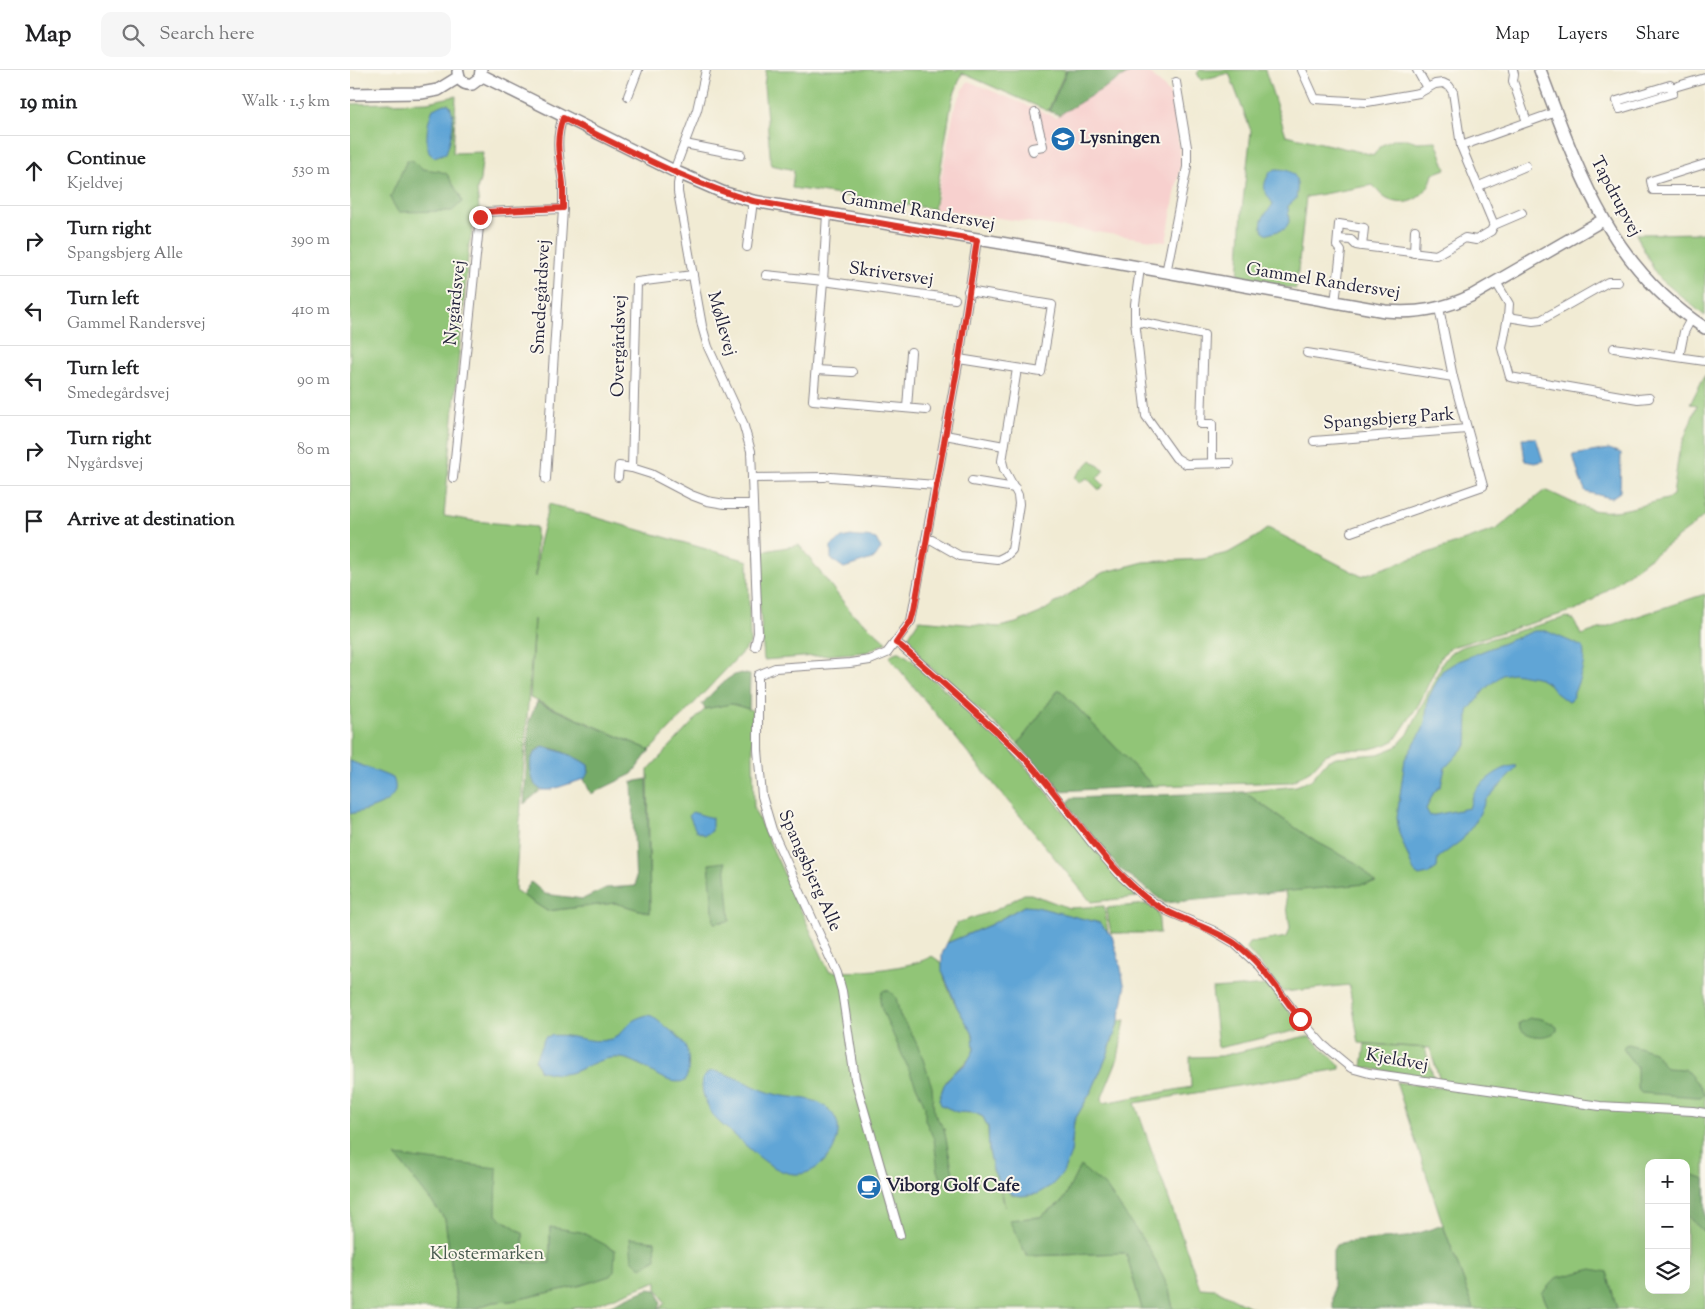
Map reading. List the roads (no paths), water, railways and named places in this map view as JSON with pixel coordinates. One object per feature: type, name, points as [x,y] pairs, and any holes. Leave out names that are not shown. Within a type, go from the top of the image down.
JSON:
[{"type":"street","points":[[628,96],[638,70]]},
{"type":"street","name":"Møllevej","points":[[706,70],[697,110],[677,173],[678,192],[702,326],[708,347],[743,423],[751,451],[758,633],[755,646]]},
{"type":"street","points":[[1302,70],[1315,99],[1367,102],[1419,93],[1434,84],[1443,83],[1449,86],[1453,92],[1461,146],[1494,225]]},
{"type":"street","points":[[1417,70],[1427,88]]},
{"type":"street","points":[[1513,70],[1513,81],[1527,122]]},
{"type":"street","name":"Tapdrupvej","points":[[1540,70],[1578,166],[1603,220],[1630,260],[1658,291],[1691,319],[1705,328]]},
{"type":"street","points":[[350,94],[421,93],[438,90],[459,74],[464,83],[472,84],[478,81],[481,73]]},
{"type":"street","name":"Gammel Randersvej","points":[[481,73],[563,118],[677,173],[722,192],[753,201],[1385,311],[1403,313],[1439,308],[1457,303],[1603,220]]},
{"type":"street","points":[[1671,88],[1673,93],[1620,109],[1617,101],[1670,85],[1671,88],[1705,78]]},
{"type":"street","points":[[1166,273],[1186,167],[1187,147],[1176,82]]},
{"type":"street","points":[[1461,146],[1556,112]]},
{"type":"street","points":[[1033,151],[1032,148],[1043,146],[1035,113]]},
{"type":"street","name":"Smedegårdsvej","points":[[546,479],[563,208],[563,184],[558,156],[558,138],[563,118]]},
{"type":"street","points":[[685,144],[741,156]]},
{"type":"street","points":[[1705,164],[1651,181],[1653,190],[1705,190]]},
{"type":"street","points":[[1479,186],[1526,166]]},
{"type":"street","points":[[747,247],[753,201]]},
{"type":"street","name":"Nygårdsvej","points":[[453,478],[480,217],[484,212],[563,208]]},
{"type":"street","name":"Skriversvej","points":[[827,214],[813,400],[926,410]]},
{"type":"street","points":[[1338,239],[1351,240],[1356,245],[1362,246],[1436,255],[1465,238],[1476,240],[1491,231],[1494,225],[1522,214]]},
{"type":"street","points":[[1335,303],[1341,251],[1337,246],[1339,224],[1364,228],[1362,246]]},
{"type":"street","points":[[1414,252],[1415,230]]},
{"type":"street","name":"Spangsbjerg Alle","points":[[900,1235],[855,1080],[842,991],[837,974],[772,830],[762,796],[758,750],[758,675],[775,668],[870,660],[888,653],[911,621],[959,359],[977,240]]},
{"type":"street","points":[[1140,268],[1135,304],[1135,321],[1146,416],[1176,458],[1186,464],[1230,463]]},
{"type":"street","name":"Overgårdsvej","points":[[632,468],[637,282],[693,275]]},
{"type":"street","name":"Skriversvej","points":[[766,275],[955,299]]},
{"type":"street","points":[[1496,282],[1509,304],[1502,348],[1510,377],[1638,399],[1649,398]]},
{"type":"street","points":[[1508,317],[1533,321],[1541,320],[1608,282],[1618,282]]},
{"type":"street","points":[[959,359],[1041,372],[1052,305],[968,291]]},
{"type":"street","name":"Spangsbjerg Park","points":[[1350,532],[1483,486],[1453,377],[1439,308]]},
{"type":"street","points":[[1679,357],[1684,332],[1691,319]]},
{"type":"street","points":[[1135,321],[1204,335],[1201,424],[1212,424],[1212,463]]},
{"type":"street","points":[[1614,348],[1705,361]]},
{"type":"street","points":[[907,408],[911,352]]},
{"type":"street","points":[[1307,353],[1453,377]]},
{"type":"street","points":[[926,539],[932,540],[960,556],[998,560],[1012,550],[1019,504],[1018,495],[1004,469],[1002,460],[1017,369]]},
{"type":"street","points":[[816,370],[852,372]]},
{"type":"street","name":"Spangsbjerg Park","points":[[1314,441],[1467,429]]},
{"type":"street","points":[[945,435],[1004,446]]},
{"type":"street","points":[[618,476],[619,466],[632,468],[651,474],[690,495],[707,501],[725,504],[752,504]]},
{"type":"street","points":[[752,478],[828,477],[936,485]]},
{"type":"street","points":[[972,481],[1015,488]]},
{"type":"street","name":"Kjeldvej","points":[[896,643],[999,733],[1032,766],[1092,843],[1135,888],[1167,911],[1212,930],[1234,943],[1259,966],[1322,1044],[1351,1068],[1378,1074],[1600,1106],[1705,1113]]},
{"type":"water","points":[[449,104],[453,116],[451,135],[446,153],[434,157],[429,153],[428,148],[428,125],[433,109]]},
{"type":"water","points":[[1276,169],[1289,171],[1293,174],[1297,182],[1297,193],[1296,199],[1288,206],[1289,222],[1285,229],[1268,234],[1263,231],[1262,219],[1273,204],[1266,192],[1265,182],[1270,172]]},
{"type":"water","points":[[1522,438],[1536,438],[1543,461],[1535,463],[1525,461]]},
{"type":"water","points":[[1609,449],[1621,453],[1620,492],[1611,498],[1586,492],[1573,455]]},
{"type":"water","points":[[851,536],[876,539],[881,549],[875,558],[844,568],[831,559],[831,546],[842,538]]},
{"type":"water","points":[[1534,631],[1546,631],[1583,647],[1583,668],[1571,701],[1568,702],[1556,693],[1549,684],[1536,677],[1513,673],[1502,675],[1486,688],[1468,711],[1467,744],[1445,768],[1441,786],[1434,792],[1426,809],[1430,816],[1469,808],[1474,793],[1487,779],[1506,768],[1517,766],[1486,800],[1476,821],[1462,840],[1438,858],[1437,868],[1428,874],[1419,876],[1414,872],[1399,833],[1397,817],[1405,759],[1422,731],[1428,699],[1442,671],[1458,661]]},
{"type":"water","points":[[543,747],[566,754],[583,762],[588,765],[589,773],[584,779],[550,790],[541,790],[535,785],[531,774],[531,763],[534,754]]},
{"type":"water","points":[[350,761],[393,778],[394,794],[382,804],[350,814]]},
{"type":"water","points":[[692,812],[712,818],[712,831],[705,835],[696,831],[689,815]]},
{"type":"water","points":[[1024,906],[1037,907],[1100,923],[1112,936],[1125,989],[1119,1021],[1107,1056],[1092,1090],[1074,1121],[1071,1153],[1063,1173],[1052,1185],[1037,1194],[1022,1196],[1014,1195],[1001,1187],[993,1170],[989,1151],[988,1127],[983,1117],[975,1113],[957,1112],[941,1105],[939,1099],[944,1085],[953,1073],[966,1064],[974,1050],[973,1034],[957,1007],[942,971],[942,954],[947,943],[990,925]]},
{"type":"water","points":[[647,1015],[652,1016],[683,1042],[687,1050],[688,1061],[688,1072],[685,1081],[676,1082],[668,1080],[630,1060],[621,1058],[608,1058],[564,1074],[539,1070],[535,1060],[545,1037],[562,1035],[603,1041],[614,1038],[633,1021]]},
{"type":"water","points":[[714,1071],[770,1093],[807,1099],[823,1105],[832,1113],[838,1124],[837,1138],[830,1155],[809,1172],[798,1174],[778,1169],[758,1156],[721,1124],[710,1110],[703,1094],[702,1086],[703,1079],[707,1074]]},
{"type":"place","name":"Lysningen","points":[[1063,139]]},
{"type":"place","name":"Viborg Golf Cafe","points":[[869,1187]]},
{"type":"park label","name":"Klostermarken","points":[[487,1255]]}]
